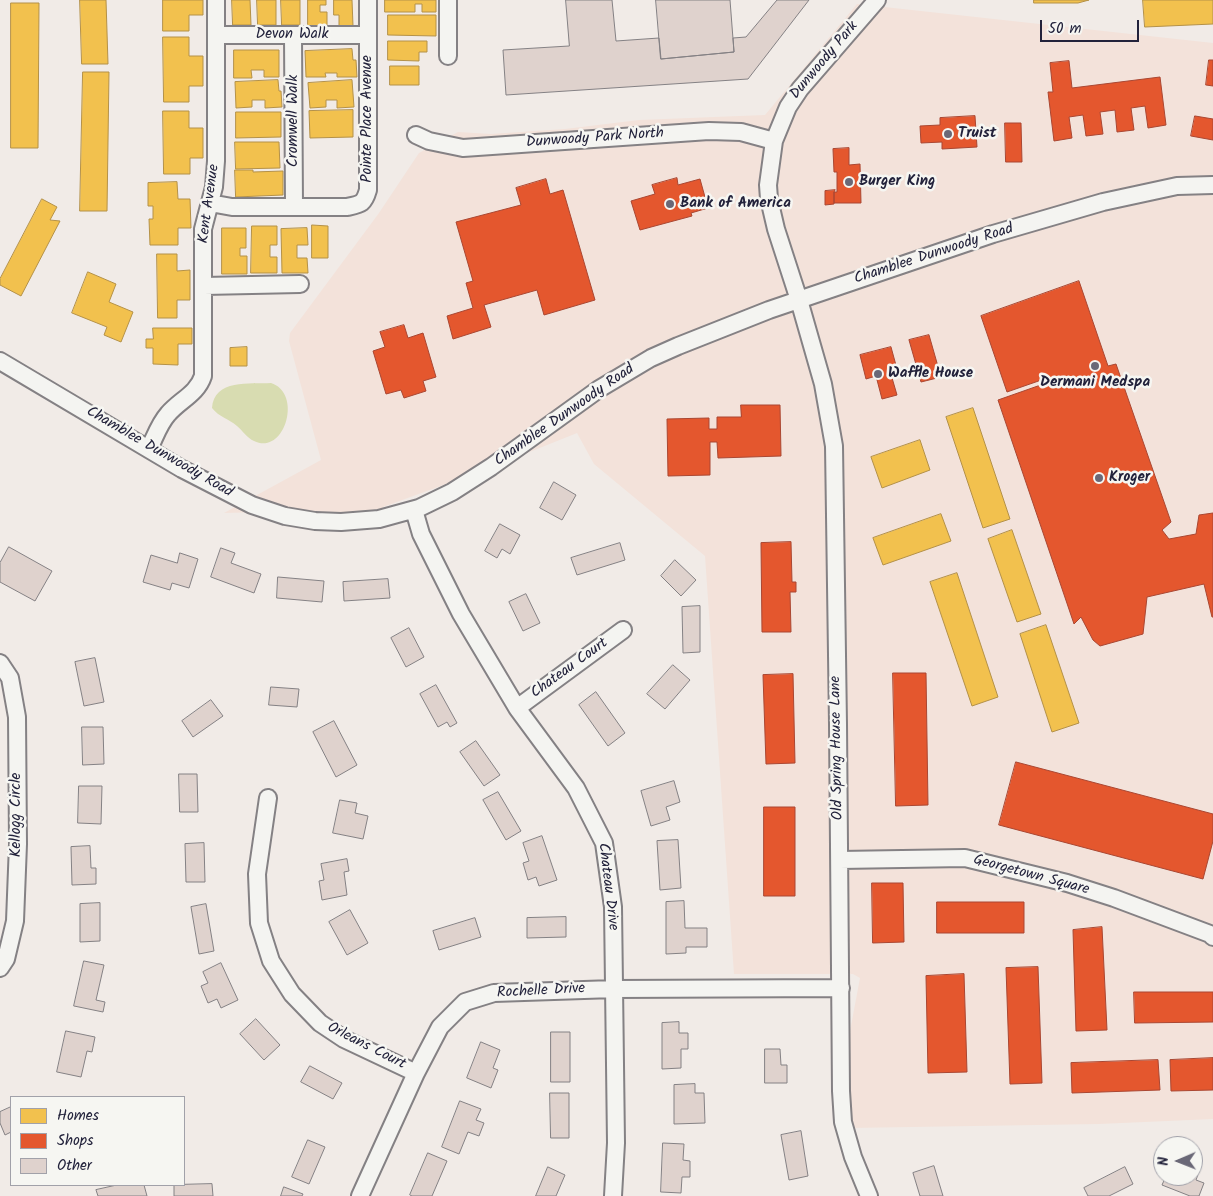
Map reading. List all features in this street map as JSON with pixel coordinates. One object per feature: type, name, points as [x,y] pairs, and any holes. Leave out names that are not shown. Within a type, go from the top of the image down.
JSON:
[{"type":"street","name":"Kent Avenue","points":[[149,449],[160,425],[168,414],[195,390],[203,376],[203,229],[210,203],[216,161],[216,0]]},
{"type":"street","name":"Pointe Place Avenue","points":[[210,203],[232,208],[347,207],[361,203],[366,199],[368,190],[368,0]]},
{"type":"street","points":[[448,0],[448,56]]},
{"type":"street","name":"Dunwoody Park","points":[[800,300],[776,229],[769,199],[769,174],[774,141],[788,107],[800,89],[877,0]]},
{"type":"street","name":"Devon Walk","points":[[216,35],[368,35]]},
{"type":"street","name":"Cromwell Walk","points":[[293,35],[294,206]]},
{"type":"street","name":"Dunwoody Park North","points":[[416,135],[428,141],[463,148],[710,130],[741,132],[774,141]]},
{"type":"street","name":"Chamblee Dunwoody Road","points":[[0,360],[149,449],[219,489],[252,505],[285,516],[314,521],[379,519],[430,504],[471,481],[599,389],[651,358],[678,346],[800,300],[993,234],[1103,202],[1176,186],[1213,185]]},
{"type":"street","points":[[204,286],[292,284]]},
{"type":"street","name":"Old Spring House Lane","points":[[800,300],[823,384],[834,446],[840,860],[841,1092],[844,1122],[853,1157],[870,1196]]},
{"type":"street","name":"Chateau Drive","points":[[414,510],[421,534],[461,614],[518,708],[576,788],[604,843],[613,907],[616,1143],[613,1196]]},
{"type":"street","name":"Chateau Court","points":[[518,708],[624,630]]},
{"type":"street","name":"Kellogg Circle","points":[[0,663],[10,678],[17,718],[18,844],[15,920],[6,958],[0,968]]},
{"type":"street","name":"Orleans Court","points":[[268,798],[257,874],[259,923],[271,961],[292,994],[320,1023],[344,1039],[416,1073]]},
{"type":"street","name":"Georgetown Square","points":[[840,860],[965,858],[1067,883],[1114,898],[1210,934],[1213,937]]},
{"type":"street","name":"Rochelle Drive","points":[[360,1196],[416,1073],[440,1027],[465,1002],[494,993],[614,989],[841,988]]},
{"type":"shaded area","points":[[857,4],[1213,43],[1213,1119],[1099,1124],[849,1128],[847,1047],[860,978],[853,974],[734,974],[705,556],[594,464],[577,433],[482,471],[383,507],[382,513],[336,518],[261,512],[224,513],[321,460],[289,341],[290,333],[379,213],[419,153],[458,132],[491,134],[565,129],[639,120],[765,115]]},
{"type":"green space","points":[[271,383],[281,389],[286,398],[288,410],[281,432],[274,440],[265,443],[254,441],[212,408],[214,399],[219,392],[226,388],[234,385]]},
{"type":"building: Homes","points":[[80,0],[106,0],[108,64],[82,64]]},
{"type":"building: Homes","points":[[163,0],[203,0],[203,15],[189,15],[189,31],[163,31]]},
{"type":"building: Homes","points":[[232,0],[250,0],[251,25],[233,25]]},
{"type":"building: Homes","points":[[257,0],[276,0],[276,25],[258,25]]},
{"type":"building: Homes","points":[[281,0],[300,0],[300,25],[282,25]]},
{"type":"building: Homes","points":[[308,0],[326,0],[326,5],[320,5],[320,12],[327,12],[327,27],[308,27]]},
{"type":"building: Homes","points":[[334,0],[352,0],[353,26],[339,27],[339,15],[334,15]]},
{"type":"building: Homes","points":[[385,0],[436,0],[436,12],[422,12],[422,4],[415,4],[415,12],[385,12]]},
{"type":"building: Homes","points":[[1034,0],[1089,0],[1078,3],[1034,3]]},
{"type":"building: Homes","points":[[1143,0],[1213,0],[1213,24],[1145,27]]},
{"type":"building: Homes","points":[[11,3],[39,3],[38,148],[11,148]]},
{"type":"building: Homes","points":[[388,15],[436,15],[436,36],[388,35]]},
{"type":"building: Homes","points":[[163,37],[189,37],[189,56],[203,56],[203,86],[189,86],[189,102],[164,102]]},
{"type":"building: Homes","points":[[388,41],[427,41],[427,52],[419,52],[419,61],[388,60]]},
{"type":"building: Homes","points":[[352,49],[353,60],[356,60],[357,77],[337,77],[337,73],[325,73],[326,77],[306,77],[305,51]]},
{"type":"building: Homes","points":[[234,50],[279,50],[279,77],[264,77],[264,70],[251,70],[252,78],[234,78]]},
{"type":"building: Homes","points":[[390,66],[419,66],[419,85],[390,85]]},
{"type":"building: Homes","points":[[83,72],[109,72],[107,211],[80,211]]},
{"type":"building: Homes","points":[[278,80],[282,107],[265,108],[265,100],[252,100],[252,107],[236,108],[235,82]]},
{"type":"building: Homes","points":[[352,80],[354,107],[337,108],[337,100],[326,100],[326,107],[310,108],[308,83]]},
{"type":"building: Homes","points":[[353,110],[353,137],[310,138],[309,111]]},
{"type":"building: Homes","points":[[163,111],[189,111],[189,128],[203,128],[203,158],[190,158],[190,174],[164,174]]},
{"type":"building: Homes","points":[[236,112],[281,112],[281,137],[236,138]]},
{"type":"building: Homes","points":[[235,142],[279,142],[280,168],[236,169]]},
{"type":"building: Homes","points":[[235,170],[253,170],[253,172],[283,171],[283,195],[236,197]]},
{"type":"building: Homes","points":[[177,182],[178,199],[190,199],[191,228],[178,228],[178,245],[150,245],[149,219],[153,219],[153,206],[148,206],[148,183]]},
{"type":"building: Homes","points":[[42,199],[57,207],[50,220],[60,221],[21,296],[0,285],[0,279]]},
{"type":"building: Homes","points":[[312,225],[328,226],[328,258],[312,258]]},
{"type":"building: Homes","points":[[252,226],[277,226],[277,245],[270,245],[270,257],[277,257],[277,273],[251,273]]},
{"type":"building: Homes","points":[[222,228],[246,228],[246,248],[240,248],[240,256],[247,256],[247,274],[222,274]]},
{"type":"building: Homes","points":[[307,228],[308,245],[297,245],[297,258],[307,258],[308,273],[282,273],[281,229]]},
{"type":"building: Homes","points":[[157,254],[177,254],[177,271],[190,270],[190,300],[177,300],[177,318],[158,318]]},
{"type":"building: Homes","points":[[88,272],[116,284],[109,302],[133,312],[121,342],[104,335],[107,327],[72,313]]},
{"type":"building: Homes","points":[[153,328],[192,328],[192,344],[178,344],[178,365],[153,364],[153,348],[146,348],[146,339],[153,339]]},
{"type":"building: Homes","points":[[247,347],[247,366],[230,366],[230,348]]},
{"type":"building: Homes","points":[[973,408],[1010,519],[983,528],[946,417]]},
{"type":"building: Homes","points":[[920,440],[930,470],[882,488],[871,457]]},
{"type":"building: Homes","points":[[941,514],[951,541],[883,565],[873,538]]},
{"type":"building: Homes","points":[[1012,530],[1041,614],[1017,622],[988,539]]},
{"type":"building: Homes","points":[[957,573],[998,697],[972,706],[930,582]]},
{"type":"building: Homes","points":[[1046,625],[1079,723],[1052,732],[1020,634]]},
{"type":"building: Shops","points":[[1209,60],[1213,60],[1213,86],[1206,85]]},
{"type":"building: Shops","points":[[1069,61],[1072,88],[1160,77],[1166,125],[1148,128],[1145,106],[1131,108],[1134,130],[1117,132],[1115,110],[1100,112],[1103,134],[1086,136],[1083,115],[1069,117],[1072,138],[1054,141],[1048,92],[1053,92],[1050,63]]},
{"type":"building: Shops","name":"Truist","points":[[975,116],[977,147],[942,149],[942,142],[921,143],[920,126],[940,125],[940,118]]},
{"type":"building: Shops","points":[[1195,116],[1213,119],[1213,140],[1191,136]]},
{"type":"building: Shops","points":[[1005,123],[1021,123],[1022,162],[1006,162]]},
{"type":"building: Shops","name":"Burger King","points":[[849,148],[849,165],[860,164],[861,203],[834,203],[834,192],[837,192],[837,172],[834,172],[833,149]]},
{"type":"building: Shops","name":"Bank of America","points":[[677,178],[678,185],[700,179],[708,208],[691,213],[692,216],[640,230],[631,201],[655,194],[652,185]]},
{"type":"building: Shops","points":[[546,179],[550,194],[563,190],[595,300],[544,315],[537,290],[484,305],[491,327],[453,339],[447,316],[473,308],[466,283],[473,281],[456,222],[521,205],[516,188]]},
{"type":"building: Shops","points":[[835,190],[834,204],[825,205],[825,191]]},
{"type":"building: Shops","points":[[1079,281],[1108,366],[1116,364],[1171,522],[1162,530],[1169,539],[1196,534],[1199,515],[1213,513],[1213,617],[1204,584],[1147,597],[1143,634],[1100,646],[1093,640],[1081,617],[1074,624],[998,400],[1052,381],[1050,377],[1007,392],[981,316]]},
{"type":"building: Shops","points":[[404,325],[408,338],[423,333],[436,377],[423,381],[426,391],[404,398],[401,390],[386,394],[373,351],[385,347],[380,332]]},
{"type":"building: Shops","points":[[929,335],[941,377],[921,382],[909,340]]},
{"type":"building: Shops","name":"Waffle House","points":[[891,347],[897,369],[890,371],[897,395],[882,399],[876,376],[866,379],[860,355]]},
{"type":"building: Shops","points":[[741,405],[780,405],[781,456],[718,458],[717,442],[710,442],[710,475],[668,476],[667,419],[709,418],[709,429],[717,429],[717,417],[741,417]]},
{"type":"building: Shops","points":[[791,542],[792,582],[796,582],[796,592],[790,592],[791,632],[762,632],[761,543]]},
{"type":"building: Shops","points":[[893,673],[926,673],[928,805],[896,806]]},
{"type":"building: Shops","points":[[793,674],[795,763],[766,764],[763,675]]},
{"type":"building: Shops","points":[[1016,762],[1213,814],[1213,841],[1203,879],[999,825]]},
{"type":"building: Shops","points":[[764,807],[795,807],[795,896],[764,896]]},
{"type":"building: Shops","points":[[872,883],[903,883],[904,942],[873,943]]},
{"type":"building: Shops","points":[[937,902],[1024,902],[1024,933],[937,933]]},
{"type":"building: Shops","points":[[1102,927],[1107,1030],[1076,1031],[1073,930]]},
{"type":"building: Shops","points":[[1038,967],[1042,1083],[1010,1084],[1006,968]]},
{"type":"building: Shops","points":[[964,974],[967,1072],[928,1073],[926,976]]},
{"type":"building: Shops","points":[[1134,992],[1213,992],[1213,1022],[1135,1023]]},
{"type":"building: Shops","points":[[1213,1058],[1213,1090],[1171,1091],[1170,1060]]},
{"type":"building: Shops","points":[[1158,1060],[1160,1090],[1072,1093],[1071,1063]]},
{"type":"building: Other","points":[[566,0],[612,0],[616,41],[659,38],[661,59],[734,52],[733,38],[746,37],[777,0],[809,0],[748,79],[506,95],[503,50],[569,46]]},
{"type":"building: Other","points":[[656,0],[730,0],[734,52],[661,59]]},
{"type":"building: Other","points":[[554,482],[576,495],[562,520],[540,508]]},
{"type":"building: Other","points":[[500,524],[520,535],[510,554],[502,549],[497,558],[485,551]]},
{"type":"building: Other","points":[[620,543],[625,560],[577,575],[571,558]]},
{"type":"building: Other","points":[[9,547],[52,571],[35,601],[0,582],[0,563]]},
{"type":"building: Other","points":[[221,548],[235,553],[231,563],[261,574],[254,593],[211,577]]},
{"type":"building: Other","points":[[180,553],[198,559],[189,588],[172,583],[170,590],[143,582],[151,555],[177,563]]},
{"type":"building: Other","points":[[675,560],[696,580],[681,596],[661,576]]},
{"type":"building: Other","points":[[278,577],[324,581],[322,602],[277,598]]},
{"type":"building: Other","points":[[388,579],[390,598],[344,601],[343,582]]},
{"type":"building: Other","points":[[526,594],[540,623],[523,631],[509,602]]},
{"type":"building: Other","points":[[700,606],[700,652],[683,653],[682,607]]},
{"type":"building: Other","points":[[409,628],[424,657],[406,667],[391,638]]},
{"type":"building: Other","points":[[95,658],[104,702],[84,706],[75,662]]},
{"type":"building: Other","points":[[673,665],[690,680],[665,709],[647,694]]},
{"type":"building: Other","points":[[436,685],[457,723],[450,727],[447,722],[438,727],[420,694]]},
{"type":"building: Other","points":[[271,687],[299,689],[297,707],[269,705]]},
{"type":"building: Other","points":[[596,692],[625,733],[608,746],[579,705]]},
{"type":"building: Other","points":[[211,700],[223,716],[193,737],[182,721]]},
{"type":"building: Other","points":[[334,721],[357,765],[336,777],[313,732]]},
{"type":"building: Other","points":[[82,727],[103,727],[104,764],[83,765]]},
{"type":"building: Other","points":[[476,741],[500,775],[484,786],[460,752]]},
{"type":"building: Other","points":[[179,774],[197,774],[198,812],[180,812]]},
{"type":"building: Other","points":[[674,781],[680,802],[666,807],[670,820],[651,826],[641,791]]},
{"type":"building: Other","points":[[79,786],[102,786],[101,824],[78,823]]},
{"type":"building: Other","points":[[498,792],[521,831],[506,840],[483,800]]},
{"type":"building: Other","points":[[340,800],[357,803],[355,813],[368,816],[363,839],[333,833]]},
{"type":"building: Other","points":[[542,836],[557,880],[539,886],[536,877],[528,880],[523,863],[529,861],[523,843]]},
{"type":"building: Other","points":[[678,840],[681,888],[660,890],[657,841]]},
{"type":"building: Other","points":[[204,843],[205,882],[186,882],[185,844]]},
{"type":"building: Other","points":[[90,846],[91,868],[96,868],[96,884],[72,885],[71,847]]},
{"type":"building: Other","points":[[347,859],[349,871],[344,872],[347,895],[322,900],[319,881],[324,880],[321,864]]},
{"type":"building: Other","points":[[684,901],[685,928],[707,928],[707,947],[686,947],[686,953],[666,954],[666,902]]},
{"type":"building: Other","points":[[100,903],[100,941],[80,942],[80,904]]},
{"type":"building: Other","points":[[206,904],[214,951],[199,954],[191,907]]},
{"type":"building: Other","points":[[350,910],[368,943],[347,955],[329,922]]},
{"type":"building: Other","points":[[566,917],[566,937],[527,938],[527,918]]},
{"type":"building: Other","points":[[475,918],[481,937],[439,950],[433,931]]},
{"type":"building: Other","points":[[84,961],[104,965],[96,1000],[105,1002],[103,1012],[74,1006]]},
{"type":"building: Other","points":[[221,963],[238,1000],[221,1008],[217,999],[208,1003],[201,986],[208,983],[203,972]]},
{"type":"building: Other","points":[[256,1019],[280,1045],[264,1060],[240,1034]]},
{"type":"building: Other","points":[[679,1022],[679,1033],[688,1033],[688,1049],[681,1049],[681,1068],[662,1069],[662,1023]]},
{"type":"building: Other","points":[[66,1031],[95,1037],[92,1052],[87,1051],[81,1077],[57,1072]]},
{"type":"building: Other","points":[[551,1032],[570,1032],[570,1082],[551,1082]]},
{"type":"building: Other","points":[[481,1042],[500,1050],[493,1068],[498,1070],[491,1088],[467,1078]]},
{"type":"building: Other","points":[[765,1049],[780,1049],[781,1065],[787,1065],[787,1083],[765,1083]]},
{"type":"building: Other","points":[[310,1066],[342,1083],[333,1099],[301,1082]]},
{"type":"building: Other","points":[[695,1084],[695,1093],[704,1093],[705,1123],[674,1124],[674,1085]]},
{"type":"building: Other","points":[[550,1093],[569,1093],[569,1138],[551,1138]]},
{"type":"building: Other","points":[[460,1101],[481,1109],[476,1120],[484,1123],[479,1136],[468,1132],[459,1154],[442,1147]]},
{"type":"building: Other","points":[[10,1107],[10,1132],[5,1135],[0,1123],[0,1112]]},
{"type":"building: Other","points":[[801,1131],[808,1176],[789,1180],[781,1135]]},
{"type":"building: Other","points":[[308,1140],[325,1147],[309,1184],[292,1177]]},
{"type":"building: Other","points":[[663,1143],[684,1144],[683,1160],[690,1161],[690,1177],[682,1177],[681,1193],[661,1192]]},
{"type":"building: Other","points":[[428,1153],[447,1161],[432,1196],[412,1196],[410,1195]]},
{"type":"building: Other","points":[[934,1166],[943,1196],[920,1196],[913,1173]]},
{"type":"building: Other","points":[[548,1167],[565,1175],[556,1196],[536,1196]]},
{"type":"building: Other","points":[[1125,1167],[1133,1184],[1109,1196],[1088,1196],[1084,1188]]},
{"type":"building: Other","points":[[212,1184],[213,1196],[174,1196],[174,1186]]},
{"type":"building: Other","points":[[113,1186],[144,1186],[147,1196],[98,1196],[96,1190]]},
{"type":"building: Other","points":[[1165,1186],[1203,1186],[1199,1196],[1190,1196]]},
{"type":"building: Other","points":[[284,1187],[303,1194],[302,1196],[281,1196]]},
{"type":"place","name":"Truist","points":[[948,134]]},
{"type":"place","name":"Burger King","points":[[849,182]]},
{"type":"place","name":"Bank of America","points":[[670,204]]},
{"type":"place","name":"Dermani Medspa","points":[[1095,366]]},
{"type":"place","name":"Waffle House","points":[[878,374]]},
{"type":"place","name":"Kroger","points":[[1099,478]]}]
